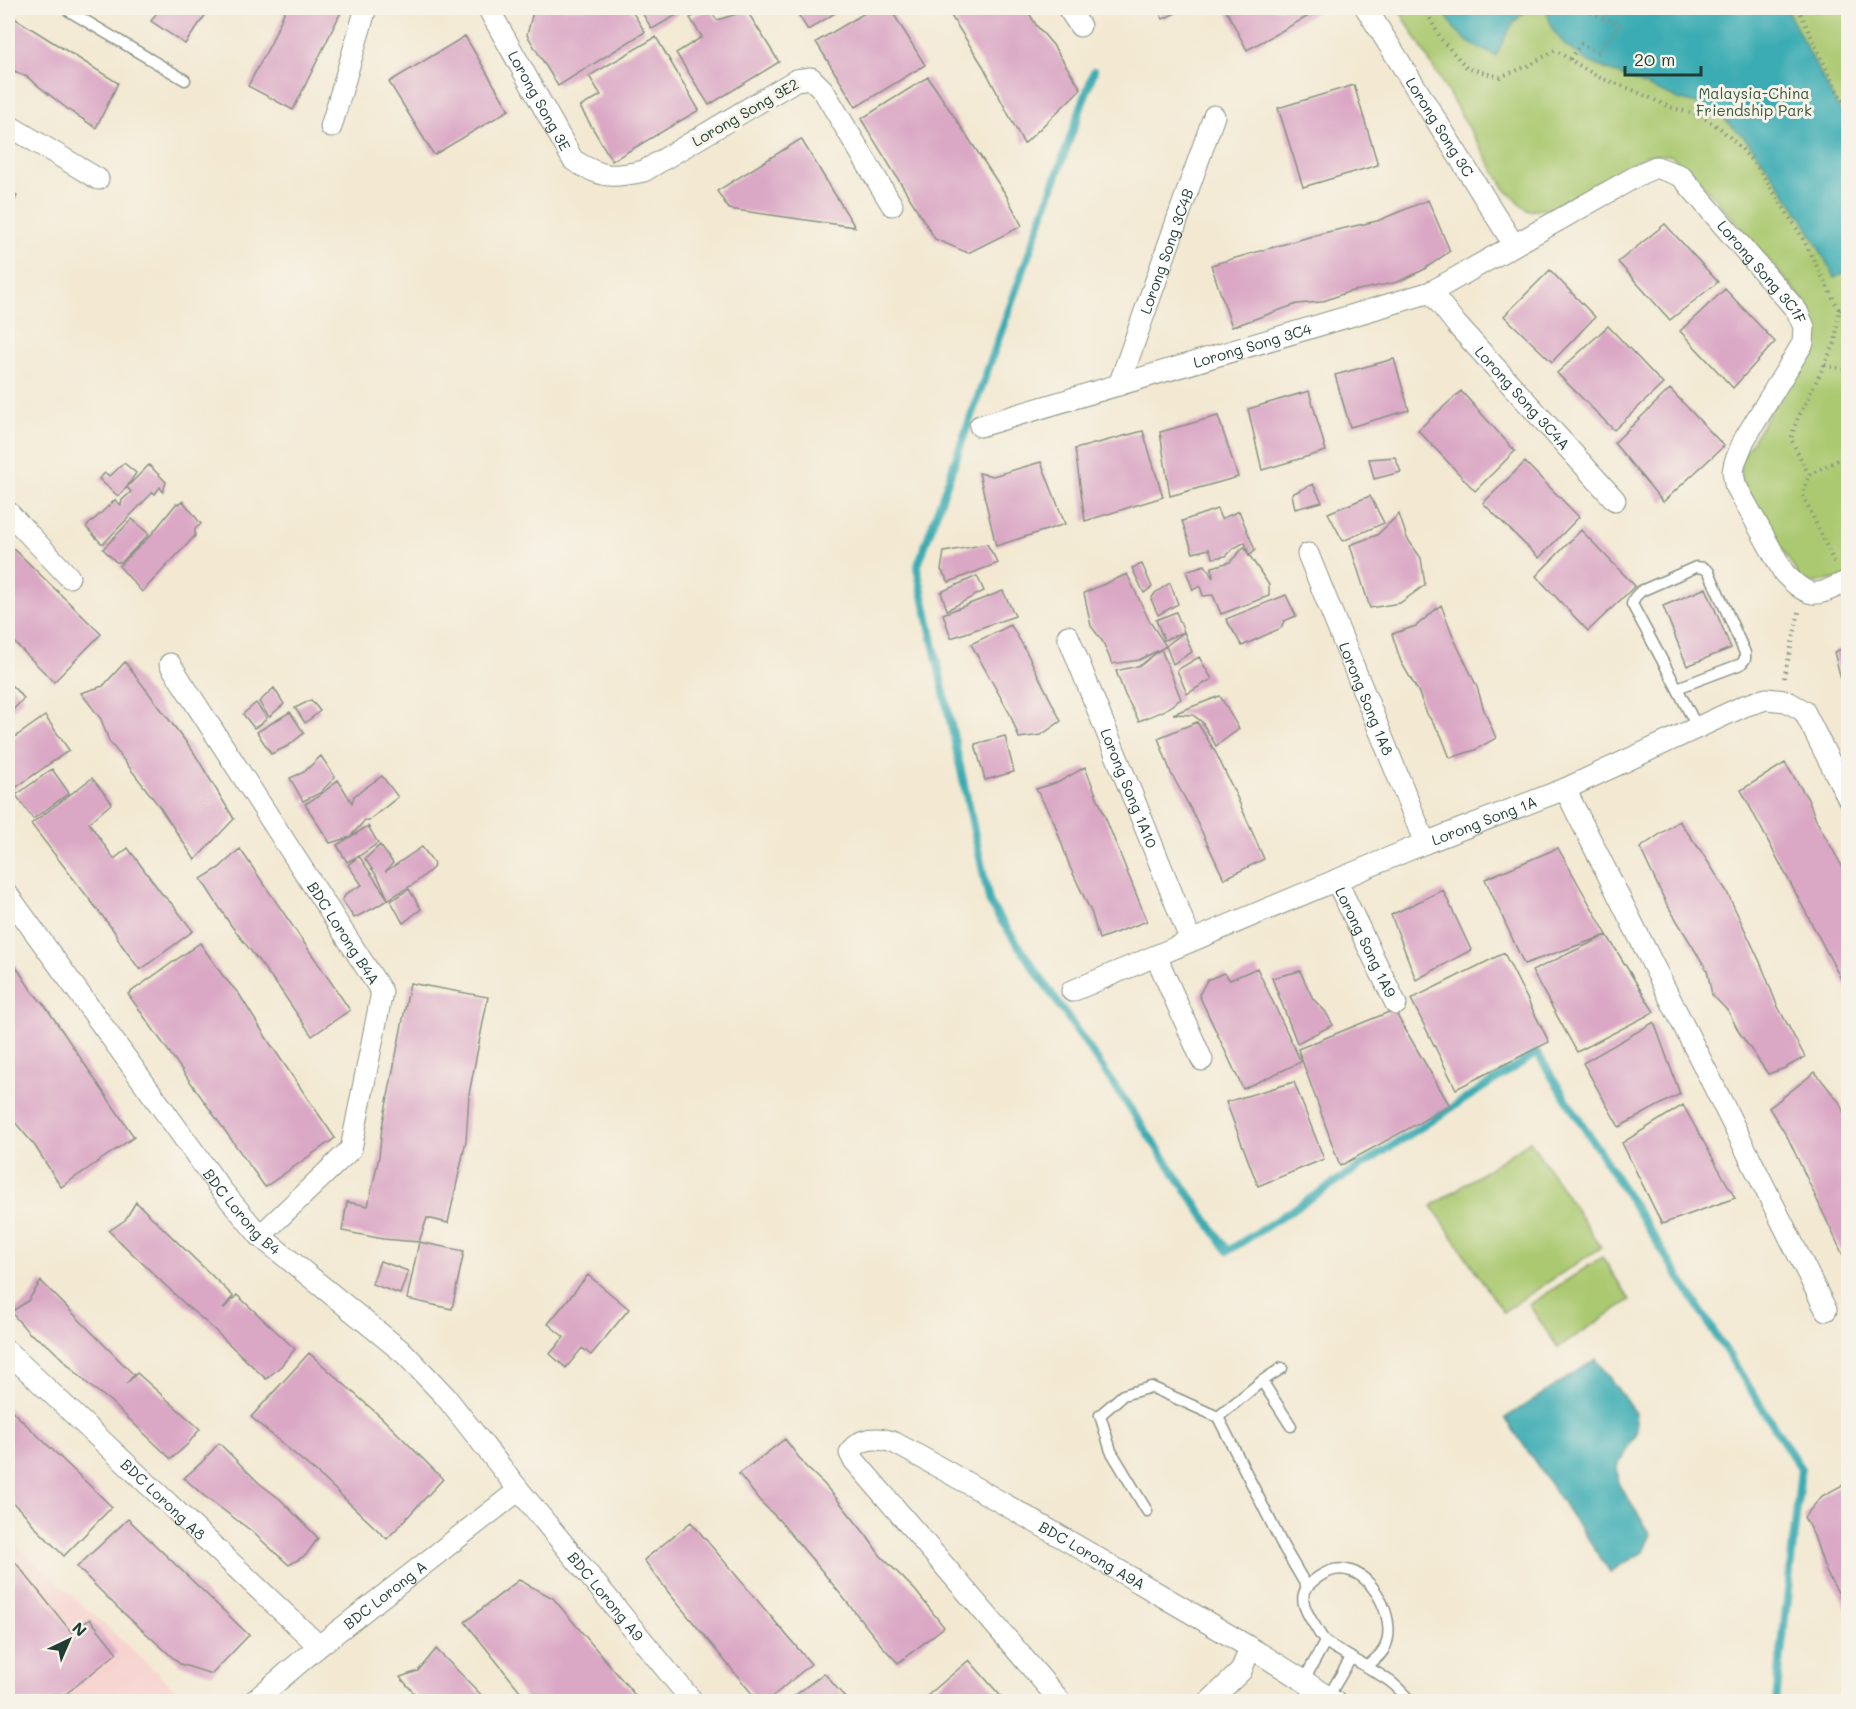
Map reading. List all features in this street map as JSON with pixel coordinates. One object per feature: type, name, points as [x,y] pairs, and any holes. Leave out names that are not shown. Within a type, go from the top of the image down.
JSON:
[{"type":"street","points":[[331,127],[366,8]]},
{"type":"street","name":"Lorong Song 3E","points":[[488,8],[573,160],[592,172],[616,177],[644,171]]},
{"type":"street","points":[[1068,8],[1080,26]]},
{"type":"street","name":"Lorong Song 3C","points":[[1366,8],[1514,245]]},
{"type":"street","name":"Lorong Song 3E2","points":[[644,171],[796,80],[811,78],[823,90],[892,205]]},
{"type":"street","name":"Lorong Song 3C4B","points":[[1119,386],[1214,116]]},
{"type":"street","points":[[8,125],[98,179]]},
{"type":"street","name":"Lorong Song 3C1F","points":[[1514,245],[1656,167],[1682,176],[1797,311],[1804,327],[1803,343],[1744,440],[1733,472],[1735,484],[1784,573],[1804,591]]},
{"type":"street","name":"Lorong Song 3C4","points":[[980,426],[1431,292],[1514,245]]},
{"type":"street","name":"Lorong Song 3C4A","points":[[1431,292],[1457,325],[1615,500]]},
{"type":"street","points":[[8,512],[69,577]]},
{"type":"street","name":"Lorong Song 1A8","points":[[1308,554],[1425,843]]},
{"type":"street","points":[[1804,591],[1821,594],[1848,581]]},
{"type":"street","name":"Lorong Song 1A10","points":[[1068,636],[1191,941]]},
{"type":"street","name":"BDC Lorong B4A","points":[[170,664],[382,992],[351,1149],[260,1236]]},
{"type":"street","name":"Lorong Song 1A","points":[[1072,991],[1425,843],[1565,789],[1744,706],[1766,699],[1778,700]]},
{"type":"street","points":[[1778,700],[1786,701],[1804,711],[1848,798]]},
{"type":"street","points":[[1565,789],[1826,1310]]},
{"type":"street","name":"Lorong Song 1A9","points":[[1336,880],[1396,1004]]},
{"type":"street","name":"BDC Lorong B4","points":[[8,895],[220,1188],[260,1236],[405,1353],[445,1396],[519,1490]]},
{"type":"street","points":[[1156,956],[1202,1060]]},
{"type":"street","name":"BDC Lorong A8","points":[[8,1352],[319,1646]]},
{"type":"street","name":"BDC Lorong A9A","points":[[1061,1701],[853,1459],[850,1453],[853,1448],[868,1439],[885,1439],[894,1443],[974,1486],[1304,1680],[1332,1699]]},
{"type":"street","name":"BDC Lorong A","points":[[253,1701],[319,1646],[519,1490]]},
{"type":"street","name":"BDC Lorong A9","points":[[519,1490],[693,1701]]},
{"type":"street","points":[[1209,1701],[1241,1671],[1250,1648]]},
{"type":"lane","points":[[64,8],[185,80]]},
{"type":"lane","points":[[1677,688],[1741,664],[1745,659],[1745,653],[1710,572],[1704,568],[1696,567],[1641,591],[1632,604],[1697,727]]},
{"type":"lane","points":[[1218,1417],[1262,1381],[1282,1368]]},
{"type":"lane","points":[[1262,1381],[1291,1426]]},
{"type":"lane","points":[[1147,1511],[1111,1451],[1100,1415],[1123,1395],[1151,1387],[1218,1417],[1282,1546],[1307,1587]]},
{"type":"lane","points":[[1366,1667],[1385,1648],[1389,1633],[1389,1619],[1383,1604],[1367,1580],[1358,1573],[1348,1570],[1331,1570],[1307,1587],[1302,1597],[1306,1612],[1326,1642],[1366,1667],[1390,1681],[1411,1701]]},
{"type":"lane","points":[[1304,1680],[1326,1642]]},
{"type":"lane","points":[[1332,1699],[1352,1658]]},
{"type":"path","points":[[1570,59],[1581,44],[1598,52],[1620,25],[1587,11],[1589,8]]},
{"type":"path","points":[[1798,8],[1836,89],[1848,109]]},
{"type":"path","points":[[1839,309],[1848,304]]},
{"type":"path","points":[[1825,365],[1848,371]]},
{"type":"path","points":[[1835,562],[1802,493],[1809,475],[1848,455]]},
{"type":"path","points":[[1778,700],[1804,591]]},
{"type":"shaded area","points":[[8,1537],[188,1701],[8,1701]]},
{"type":"green space","name":"Malaysia-China Friendship Park","points":[[1398,8],[1848,8],[1848,577],[1804,585],[1742,483],[1739,463],[1806,352],[1815,330],[1803,300],[1692,172],[1670,155],[1648,155],[1553,208],[1528,211],[1505,189]]},
{"type":"green space","points":[[1530,1141],[1601,1247],[1503,1312],[1432,1206]]},
{"type":"green space","points":[[1602,1257],[1630,1300],[1558,1348],[1529,1305]]},
{"type":"water","points":[[1442,8],[1531,8],[1514,23],[1496,56],[1469,43],[1454,28]]},
{"type":"water","points":[[1543,8],[1786,8],[1848,123],[1848,270],[1835,278],[1803,219],[1761,158],[1744,137],[1724,119],[1704,106],[1678,99],[1589,62],[1565,45],[1553,30],[1546,10]]},
{"type":"water","points":[[1596,1359],[1635,1413],[1637,1431],[1617,1467],[1619,1485],[1651,1534],[1643,1552],[1610,1572],[1505,1418]]},
{"type":"building","points":[[160,8],[205,8],[209,10],[185,44],[151,21]]},
{"type":"building","points":[[286,8],[343,8],[293,110],[248,86],[271,43]]},
{"type":"building","points":[[534,8],[630,8],[645,32],[558,86],[527,35]]},
{"type":"building","points":[[639,8],[689,8],[652,29]]},
{"type":"building","points":[[709,8],[717,20],[747,11],[779,62],[709,105],[676,53],[702,37],[690,18]]},
{"type":"building","points":[[794,8],[843,8],[808,30]]},
{"type":"building","points":[[873,8],[890,8],[925,65],[856,107],[816,42]]},
{"type":"building","points":[[946,8],[1026,8],[1081,89],[1024,144],[983,66]]},
{"type":"building","points":[[1157,8],[1181,8],[1182,10],[1163,19]]},
{"type":"building","points":[[1225,8],[1323,8],[1247,50]]},
{"type":"building","points":[[8,14],[118,83],[96,128],[27,77],[8,68]]},
{"type":"building","points":[[465,36],[509,110],[434,155],[389,82]]},
{"type":"building","points":[[656,37],[699,110],[612,161],[580,107],[601,95],[589,76]]},
{"type":"building","points":[[928,77],[1006,195],[1022,226],[968,253],[935,239],[861,119]]},
{"type":"building","points":[[1354,85],[1378,165],[1303,187],[1278,108]]},
{"type":"building","points":[[801,139],[855,227],[729,209],[717,191]]},
{"type":"building","points":[[8,189],[17,196],[8,211]]},
{"type":"building","points":[[1428,200],[1450,251],[1423,270],[1398,282],[1348,292],[1321,302],[1297,304],[1232,327],[1211,265],[1323,233],[1377,221]]},
{"type":"building","points":[[1665,224],[1718,282],[1670,320],[1618,262]]},
{"type":"building","points":[[1550,270],[1595,317],[1552,362],[1504,316]]},
{"type":"building","points":[[1725,289],[1775,342],[1733,388],[1680,331]]},
{"type":"building","points":[[1608,326],[1663,384],[1614,430],[1557,373]]},
{"type":"building","points":[[1394,359],[1409,410],[1350,427],[1335,375]]},
{"type":"building","points":[[1670,389],[1724,446],[1663,502],[1614,443]]},
{"type":"building","points":[[1309,391],[1326,451],[1262,470],[1248,409]]},
{"type":"building","points":[[1461,391],[1515,451],[1475,491],[1418,430]]},
{"type":"building","points":[[1218,416],[1238,477],[1170,496],[1160,432]]},
{"type":"building","points":[[1143,431],[1163,497],[1085,521],[1075,449]]},
{"type":"building","points":[[1395,457],[1401,472],[1374,479],[1369,459]]},
{"type":"building","points":[[1041,462],[1065,524],[996,546],[979,473],[993,476]]},
{"type":"building","points":[[1525,462],[1579,517],[1539,558],[1483,503]]},
{"type":"building","points":[[124,463],[136,473],[118,496],[99,479],[105,473],[110,476]]},
{"type":"building","points":[[149,465],[166,482],[163,492],[160,487],[155,494],[153,492],[104,543],[101,543],[86,527],[115,500],[121,505],[122,500],[131,492],[127,487]]},
{"type":"building","points":[[1313,484],[1322,502],[1295,509],[1292,494]]},
{"type":"building","points":[[1370,496],[1384,523],[1343,541],[1328,513]]},
{"type":"building","points":[[183,501],[201,524],[195,529],[195,536],[142,592],[119,566],[151,535],[176,504]]},
{"type":"building","points":[[1217,509],[1221,519],[1239,511],[1255,550],[1249,556],[1245,542],[1226,556],[1213,558],[1209,549],[1193,553],[1182,521]]},
{"type":"building","points":[[1399,514],[1407,538],[1421,558],[1425,585],[1400,603],[1370,608],[1350,545],[1377,535]]},
{"type":"building","points":[[132,519],[149,534],[122,562],[116,562],[103,549]]},
{"type":"building","points":[[1581,530],[1635,586],[1588,631],[1536,576]]},
{"type":"building","points":[[8,543],[101,634],[54,682],[8,636]]},
{"type":"building","points":[[987,544],[998,563],[949,582],[941,570],[944,552]]},
{"type":"building","points":[[1244,547],[1269,585],[1269,596],[1221,614],[1213,595],[1203,596],[1200,586],[1193,590],[1186,571],[1205,565],[1213,578],[1212,567],[1230,562]]},
{"type":"building","points":[[1142,564],[1152,587],[1144,593],[1132,568]]},
{"type":"building","points":[[1127,574],[1150,622],[1166,646],[1139,660],[1112,664],[1103,642],[1091,626],[1084,593]]},
{"type":"building","points":[[977,576],[984,591],[947,610],[941,592]]},
{"type":"building","points":[[1170,583],[1178,604],[1158,615],[1151,599],[1155,593]]},
{"type":"building","points":[[1706,588],[1731,648],[1687,666],[1663,606]]},
{"type":"building","points":[[1003,591],[1015,616],[951,638],[943,614]]},
{"type":"building","points":[[1286,595],[1296,616],[1284,621],[1281,628],[1242,646],[1226,619]]},
{"type":"building","points":[[1441,605],[1477,687],[1496,738],[1475,750],[1450,758],[1441,735],[1427,714],[1418,691],[1401,662],[1392,634],[1416,626]]},
{"type":"building","points":[[1176,612],[1184,632],[1164,640],[1156,620]]},
{"type":"building","points":[[1011,625],[1061,721],[1041,735],[1019,738],[1010,714],[971,644]]},
{"type":"building","points":[[1184,632],[1192,652],[1173,664],[1166,646]]},
{"type":"building","points":[[1848,646],[1848,692],[1841,679],[1834,652]]},
{"type":"building","points":[[1161,649],[1181,699],[1163,711],[1139,721],[1125,695],[1116,671],[1141,665]]},
{"type":"building","points":[[1199,657],[1212,679],[1187,694],[1177,670]]},
{"type":"building","points":[[125,662],[193,751],[234,819],[195,860],[159,806],[109,741],[101,719],[81,693],[103,686]]},
{"type":"building","points":[[8,682],[24,698],[8,715]]},
{"type":"building","points":[[274,688],[284,704],[269,717],[259,702]]},
{"type":"building","points":[[1220,696],[1239,729],[1216,746],[1202,722],[1193,715],[1173,714]]},
{"type":"building","points":[[311,700],[320,711],[305,723],[295,708]]},
{"type":"building","points":[[256,703],[267,718],[254,728],[243,714]]},
{"type":"building","points":[[290,712],[304,733],[288,746],[271,754],[257,732]]},
{"type":"building","points":[[45,716],[69,750],[8,793],[8,742]]},
{"type":"building","points":[[1197,722],[1216,753],[1264,859],[1224,879],[1171,773],[1158,738]]},
{"type":"building","points":[[1005,736],[1014,772],[985,780],[975,744]]},
{"type":"building","points":[[321,756],[335,777],[320,793],[303,801],[290,778],[304,772]]},
{"type":"building","points":[[1785,763],[1808,799],[1816,820],[1848,877],[1848,992],[1741,790]]},
{"type":"building","points":[[1085,767],[1147,921],[1099,939],[1092,914],[1070,867],[1054,822],[1036,789],[1059,782]]},
{"type":"building","points":[[52,769],[69,793],[33,819],[16,795]]},
{"type":"building","points":[[382,776],[398,797],[369,820],[365,820],[350,837],[330,843],[305,804],[338,780],[352,803],[354,796]]},
{"type":"building","points":[[92,778],[112,803],[89,823],[114,859],[128,848],[193,931],[140,970],[114,931],[31,824]]},
{"type":"building","points":[[1679,821],[1726,890],[1761,964],[1777,1005],[1805,1057],[1785,1068],[1768,1074],[1739,1032],[1728,1011],[1712,995],[1707,970],[1666,903],[1640,848]]},
{"type":"building","points":[[368,826],[378,843],[347,862],[337,845]]},
{"type":"building","points":[[380,845],[393,863],[385,872],[422,847],[434,863],[433,868],[414,884],[374,908],[354,918],[342,900],[347,893],[362,885],[348,865],[359,856],[388,899],[379,879],[365,859]]},
{"type":"building","points":[[1558,848],[1607,935],[1524,964],[1485,879]]},
{"type":"building","points":[[240,849],[350,1010],[312,1036],[278,986],[230,924],[201,879],[219,868]]},
{"type":"building","points":[[409,889],[421,909],[403,923],[391,901]]},
{"type":"building","points":[[1443,890],[1471,950],[1416,980],[1391,915]]},
{"type":"building","points":[[1607,935],[1654,1012],[1577,1052],[1532,971]]},
{"type":"building","points":[[200,943],[239,994],[335,1138],[265,1187],[128,994]]},
{"type":"building","points":[[1504,953],[1549,1042],[1456,1089],[1411,999]]},
{"type":"building","points":[[8,954],[134,1137],[61,1187],[35,1146],[8,1114]]},
{"type":"building","points":[[1257,968],[1301,1062],[1243,1089],[1199,995],[1207,980],[1224,973],[1230,980]]},
{"type":"building","points":[[1300,971],[1313,999],[1325,1011],[1333,1025],[1297,1043],[1272,978]]},
{"type":"building","points":[[410,983],[488,997],[469,1094],[466,1141],[448,1223],[427,1218],[419,1242],[383,1239],[342,1231],[347,1202],[368,1206]]},
{"type":"building","points":[[1394,1010],[1450,1106],[1340,1166],[1298,1049]]},
{"type":"building","points":[[1654,1022],[1680,1094],[1619,1127],[1583,1063]]},
{"type":"building","points":[[1815,1072],[1840,1103],[1848,1125],[1848,1266],[1788,1138],[1769,1108]]},
{"type":"building","points":[[1294,1082],[1324,1159],[1258,1186],[1226,1102]]},
{"type":"building","points":[[1683,1105],[1735,1198],[1662,1224],[1622,1143]]},
{"type":"building","points":[[136,1202],[233,1296],[223,1309],[237,1295],[295,1349],[266,1379],[109,1231],[125,1220]]},
{"type":"building","points":[[419,1242],[464,1251],[452,1309],[407,1299]]},
{"type":"building","points":[[380,1261],[408,1271],[400,1294],[372,1284]]},
{"type":"building","points":[[588,1275],[629,1309],[591,1355],[582,1348],[566,1368],[550,1354],[564,1337],[548,1324]]},
{"type":"building","points":[[41,1281],[134,1375],[126,1384],[137,1373],[200,1429],[171,1459],[49,1346],[29,1333],[11,1312],[28,1301]]},
{"type":"building","points":[[309,1353],[382,1418],[443,1479],[387,1539],[324,1479],[251,1417]]},
{"type":"building","points":[[8,1407],[112,1507],[64,1556],[8,1499]]},
{"type":"building","points":[[785,1439],[806,1467],[837,1499],[880,1555],[915,1590],[944,1627],[898,1663],[739,1474]]},
{"type":"building","points":[[219,1443],[259,1483],[280,1499],[318,1538],[306,1555],[289,1565],[249,1529],[184,1478]]},
{"type":"building","points":[[1848,1482],[1848,1613],[1826,1572],[1814,1536],[1804,1517],[1822,1496]]},
{"type":"building","points":[[128,1519],[249,1635],[212,1674],[180,1664],[77,1567]]},
{"type":"building","points":[[691,1522],[811,1664],[767,1701],[758,1701],[644,1560]]},
{"type":"building","points":[[8,1553],[72,1633],[90,1619],[117,1653],[57,1701],[8,1701]]},
{"type":"building","points":[[519,1580],[553,1598],[640,1701],[528,1701],[465,1622]]},
{"type":"building","points":[[436,1649],[487,1701],[421,1701],[400,1677],[418,1671]]},
{"type":"building","points":[[969,1660],[1005,1701],[932,1701],[927,1696]]},
{"type":"building","points":[[824,1673],[848,1701],[788,1701]]},
{"type":"building","points":[[1848,1691],[1848,1701],[1836,1701]]},
{"type":"waterway","points":[[1094,71],[917,568],[990,904],[1228,1251],[1537,1053],[1801,1469],[1776,1702]]}]
